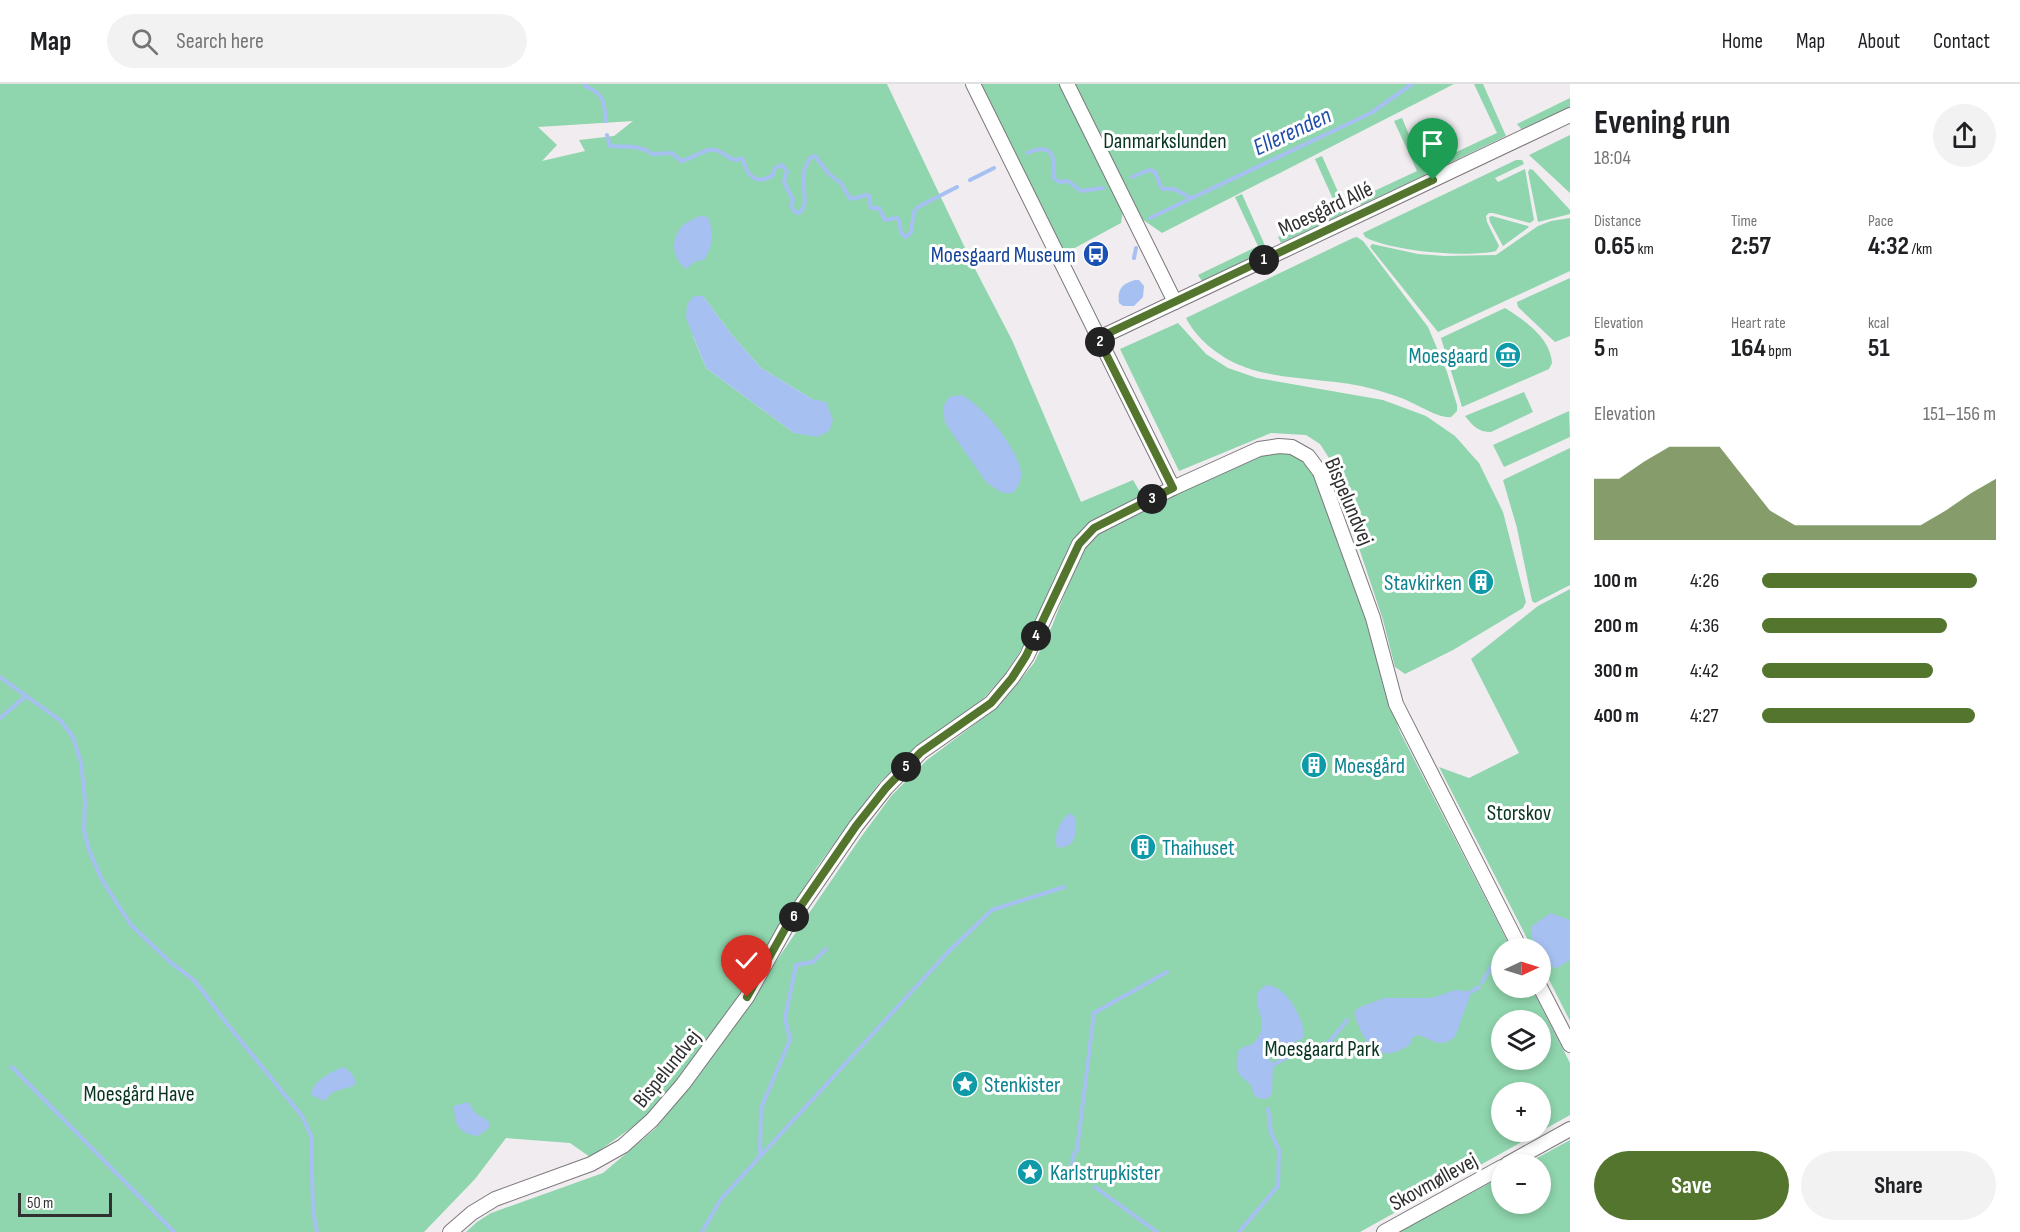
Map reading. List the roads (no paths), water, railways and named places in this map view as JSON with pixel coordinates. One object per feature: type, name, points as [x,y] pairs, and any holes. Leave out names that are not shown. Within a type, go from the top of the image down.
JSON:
[{"type":"street","points":[[973,84],[1173,488]]},
{"type":"street","points":[[1067,84],[1175,302]]},
{"type":"street","name":"Moesgård Allé","points":[[1098,338],[1570,115]]},
{"type":"street","name":"Bispelundvej","points":[[450,1232],[472,1212],[495,1199],[591,1164],[623,1146],[652,1120],[683,1084],[747,997],[785,929],[856,826],[886,788],[921,752],[991,703],[1012,678],[1026,656],[1079,544],[1086,536],[1094,528],[1173,488],[1259,449],[1292,447],[1308,456],[1320,472],[1373,618],[1396,704],[1515,938]]},
{"type":"street","points":[[1546,998],[1570,1045]]},
{"type":"street","name":"Skovmøllevej","points":[[1525,1154],[1570,1129]]},
{"type":"street","name":"Skovmøllevej","points":[[1384,1232],[1491,1173]]},
{"type":"water","points":[[699,216],[708,217],[712,234],[711,244],[704,260],[696,261],[686,269],[675,254],[674,243],[682,226]]},
{"type":"water","points":[[1139,280],[1144,286],[1143,297],[1134,306],[1123,306],[1119,303],[1120,291],[1124,285]]},
{"type":"water","points":[[694,296],[703,296],[732,335],[761,368],[812,399],[826,402],[833,420],[829,431],[817,437],[794,433],[706,368],[686,318],[687,304]]},
{"type":"water","points":[[961,395],[988,417],[1013,452],[1021,475],[1013,493],[1002,493],[986,482],[945,423],[943,407],[949,397]]},
{"type":"water","points":[[1070,813],[1076,818],[1074,839],[1069,845],[1057,848],[1058,829],[1062,820]]},
{"type":"water","points":[[1550,913],[1570,920],[1570,960],[1555,969],[1551,965],[1551,938],[1532,938],[1531,927]]},
{"type":"water","points":[[1267,985],[1281,991],[1293,1005],[1301,1021],[1304,1037],[1275,1049],[1269,1058],[1273,1065],[1272,1094],[1267,1099],[1257,1098],[1254,1095],[1251,1085],[1242,1078],[1238,1071],[1237,1063],[1238,1051],[1251,1045],[1259,1037],[1262,1028],[1257,997],[1260,990]]},
{"type":"water","points":[[1455,990],[1466,991],[1470,996],[1455,1037],[1445,1042],[1436,1042],[1418,1035],[1412,1038],[1410,1045],[1397,1051],[1378,1052],[1364,1038],[1354,1013],[1358,1008],[1384,998],[1432,998]]},
{"type":"water","points":[[343,1067],[354,1078],[356,1083],[353,1086],[333,1092],[324,1101],[311,1095],[318,1081]]},
{"type":"water","points":[[468,1102],[476,1113],[487,1120],[490,1127],[478,1136],[462,1130],[455,1118],[454,1106]]},
{"type":"waterway","points":[[585,84],[602,99],[606,121]]},
{"type":"waterway","name":"Ellerenden","points":[[1150,218],[1371,113],[1412,84]]},
{"type":"waterway","points":[[607,135],[610,146],[635,147],[652,154],[672,153],[681,161],[707,151],[718,151],[734,160],[741,158],[750,175],[762,180],[773,175],[775,168],[782,165],[787,171],[784,182],[793,200],[791,206],[795,212],[799,213],[805,199],[804,171],[810,158],[815,156],[829,174],[841,183],[849,197],[852,199],[869,196],[871,208],[879,208],[885,220],[897,218],[901,233],[906,237],[911,232],[914,212],[918,207],[957,187]]},
{"type":"waterway","points":[[1027,153],[1042,149],[1051,153],[1054,178],[1057,181],[1068,181],[1081,191],[1103,188]]},
{"type":"waterway","points":[[970,180],[994,168]]},
{"type":"waterway","points":[[1132,177],[1149,170],[1155,172],[1161,187],[1174,189],[1191,198]]},
{"type":"waterway","name":"Ellerenden","points":[[1134,258],[1136,248]]},
{"type":"waterway","points":[[0,677],[61,721],[73,737],[81,763],[85,800],[84,831],[89,850],[102,880],[131,925],[169,961],[195,981],[302,1116],[311,1136],[313,1210],[317,1232]]},
{"type":"waterway","points":[[0,718],[26,696]]},
{"type":"waterway","points":[[702,1232],[721,1199],[948,952],[992,910],[1064,887]]},
{"type":"waterway","points":[[760,1155],[761,1108],[790,1040],[785,1018],[796,965],[813,962],[826,949]]},
{"type":"waterway","points":[[1482,982],[1491,968]]},
{"type":"waterway","points":[[1085,1179],[1072,1166],[1073,1155],[1077,1150],[1094,1013],[1167,972]]},
{"type":"waterway","points":[[1469,993],[1479,987]]},
{"type":"waterway","points":[[1273,1065],[1291,1055],[1321,1048],[1331,1040],[1347,1020]]},
{"type":"waterway","points":[[12,1067],[174,1232]]},
{"type":"waterway","points":[[1239,1232],[1278,1186],[1279,1150],[1271,1133],[1268,1109]]},
{"type":"waterway","points":[[1095,1187],[1157,1232]]},
{"type":"place","name":"Moesgaard Museum","points":[[1096,254]]},
{"type":"place","name":"Moesgaard","points":[[1508,355]]},
{"type":"place","name":"Stavkirken","points":[[1481,582]]},
{"type":"place","name":"Moesgård","points":[[1314,765]]},
{"type":"place","name":"Thaihuset","points":[[1143,847]]},
{"type":"place","name":"Stenkister","points":[[965,1084]]},
{"type":"place","name":"Karlstrupkister","points":[[1030,1172]]},
{"type":"park label","name":"Danmarkslunden","points":[[1165,140]]},
{"type":"park label","name":"Storskov","points":[[1519,812]]},
{"type":"park label","name":"Moesgaard Park","points":[[1322,1048]]},
{"type":"park label","name":"Moesgård Have","points":[[139,1093]]}]
